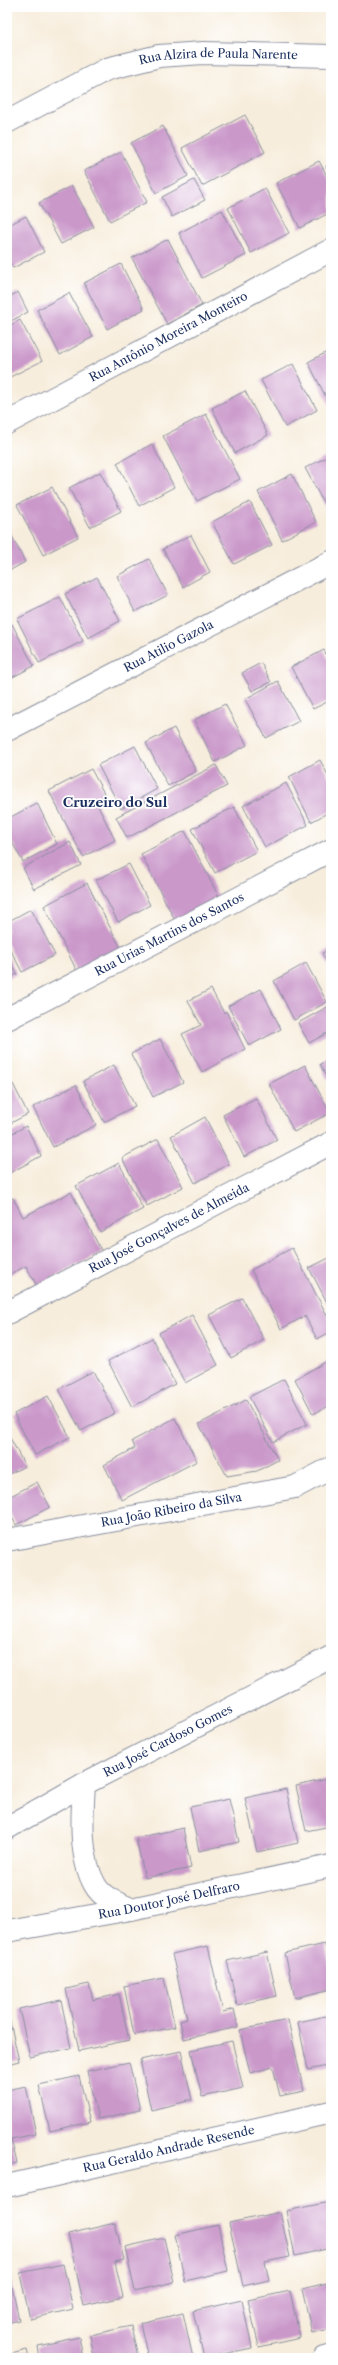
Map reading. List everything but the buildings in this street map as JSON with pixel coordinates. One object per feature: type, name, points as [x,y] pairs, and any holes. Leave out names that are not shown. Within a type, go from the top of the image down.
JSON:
[{"type":"street","name":"Rua Alzira de Paula Narente","points":[[7,122],[107,69],[159,56],[203,53],[331,56]]},
{"type":"street","name":"Rua Antônio Moreira Monteiro","points":[[7,423],[331,250]]},
{"type":"street","name":"Rua Atilio Gazola","points":[[7,730],[331,562]]},
{"type":"street","name":"Rua Urias Martins dos Santos","points":[[7,1019],[331,850]]},
{"type":"street","name":"Rua José Gonçalves de Almeida","points":[[7,1313],[331,1143]]},
{"type":"street","name":"Rua João Ribeiro da Silva","points":[[7,1540],[295,1487],[331,1468]]},
{"type":"street","name":"Rua José Cardoso Gomes","points":[[7,1828],[84,1784],[331,1657]]},
{"type":"street","points":[[84,1784],[84,1850],[95,1886],[110,1900],[131,1909]]},
{"type":"street","name":"Rua Doutor José Delfraro","points":[[7,1931],[131,1909],[331,1866]]},
{"type":"street","name":"Rua Geraldo Andrade Resende","points":[[7,2186],[331,2112]]},
{"type":"street","points":[[324,2358],[331,2356]]},
{"type":"district","name":"Cruzeiro do Sul","points":[[115,802]]}]
